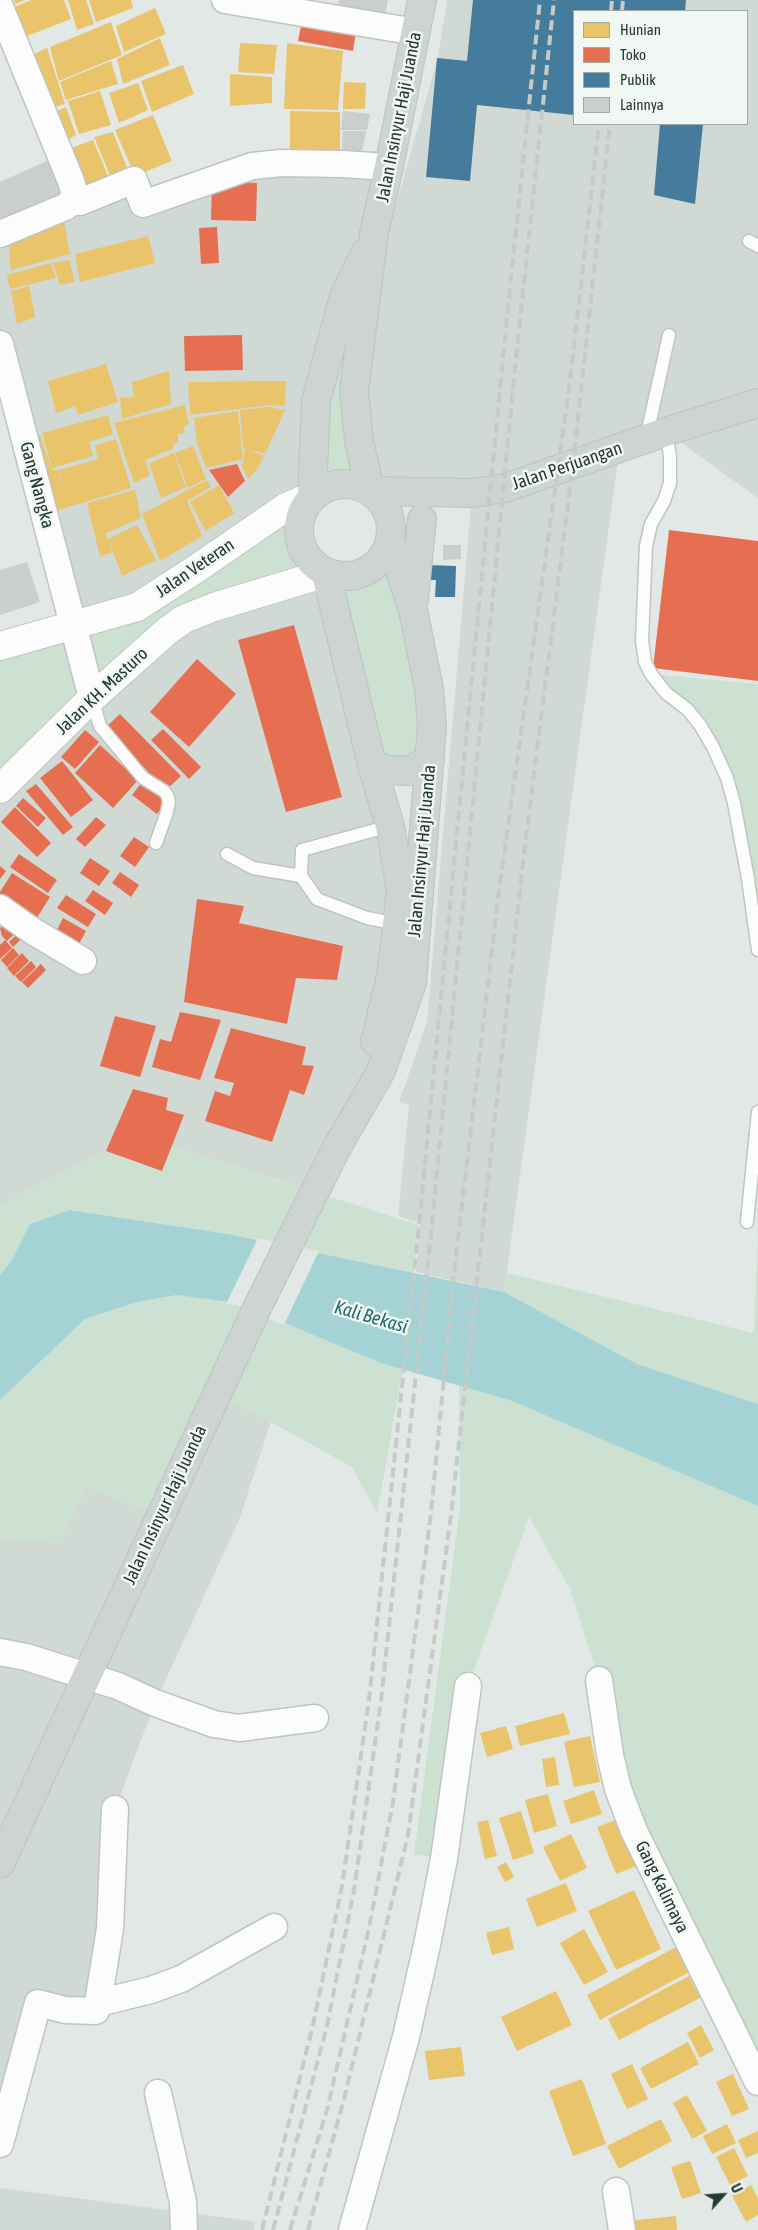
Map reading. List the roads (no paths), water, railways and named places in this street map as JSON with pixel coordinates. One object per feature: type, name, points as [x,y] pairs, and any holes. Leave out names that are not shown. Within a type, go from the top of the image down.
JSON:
[{"type":"main road","name":"Jalan Insinyur Haji Juanda","points":[[370,491],[359,441],[354,391],[374,233],[390,167],[422,0]]},
{"type":"main road","name":"Jalan Insinyur Haji Juanda","points":[[312,496],[316,401],[344,296],[374,233]]},
{"type":"main road","name":"Jalan Perjuangan","points":[[370,491],[472,493],[526,482],[656,435],[758,403]]},
{"type":"main road","points":[[337,484],[356,485],[370,491],[386,508],[390,520],[390,538],[381,560],[371,569],[351,576],[335,576],[326,573],[311,562],[299,541],[300,515],[312,496],[323,488],[337,484]]},
{"type":"main road","points":[[390,538],[422,518],[472,493]]},
{"type":"main road","points":[[413,610],[422,518]]},
{"type":"main road","name":"Jalan Insinyur Haji Juanda","points":[[0,1864],[201,1426],[314,1191],[381,1071],[412,983],[432,726],[429,689],[413,610],[390,538]]},
{"type":"main road","name":"Jalan Insinyur Haji Juanda","points":[[326,573],[372,765],[390,826],[401,891],[391,976],[369,1063],[336,1149]]},
{"type":"main road","points":[[372,765],[387,770],[409,771],[430,760]]},
{"type":"street","points":[[225,0],[416,32]]},
{"type":"street","points":[[0,7],[74,188],[75,195],[65,208],[0,234]]},
{"type":"street","points":[[72,201],[80,202],[134,180],[143,204],[252,166],[290,163],[390,167]]},
{"type":"street","name":"Gang Nangka","points":[[0,344],[73,626]]},
{"type":"street","name":"Jalan Veteran","points":[[0,646],[137,607],[286,507],[312,496]]},
{"type":"street","points":[[196,569],[190,590],[198,602],[214,607]]},
{"type":"street","name":"Jalan KH. Masturo","points":[[0,789],[92,698],[166,631],[184,619],[214,607],[326,573]]},
{"type":"street","points":[[73,626],[92,698]]},
{"type":"street","points":[[0,908],[31,930],[83,961]]},
{"type":"street","points":[[0,1652],[26,1657],[118,1686],[155,1703],[214,1724],[246,1728],[315,1718]]},
{"type":"street","name":"Gang Kalimaya","points":[[599,1680],[610,1755],[618,1789],[634,1831],[758,2082]]},
{"type":"street","points":[[352,2230],[406,2037],[428,1946],[444,1859],[468,1686]]},
{"type":"street","points":[[0,2144],[38,2003],[65,2010],[96,2012],[110,1929],[115,1809]]},
{"type":"street","points":[[98,2002],[151,1990],[181,1979],[274,1927]]},
{"type":"street","points":[[158,2093],[182,2202],[184,2230]]},
{"type":"street","points":[[616,2191],[622,2230]]},
{"type":"lane","points":[[669,335],[656,435],[670,456],[670,483],[664,501],[651,524],[646,546],[642,641],[645,662],[650,674],[666,693],[688,710],[700,725],[713,747],[726,778],[734,803],[758,950]]},
{"type":"lane","points":[[92,698],[100,726],[143,778],[164,791],[167,795],[169,801],[156,842]]},
{"type":"lane","points":[[390,826],[302,850],[301,876],[317,899],[367,918],[398,924]]},
{"type":"lane","points":[[227,854],[253,868],[301,876]]},
{"type":"lane","points":[[747,1222],[758,1112]]},
{"type":"water","name":"Kali Bekasi","points":[[69,1210],[228,1234],[504,1292],[637,1364],[758,1404],[758,1506],[512,1401],[381,1363],[236,1303],[177,1295],[137,1302],[85,1319],[0,1400],[0,1275],[12,1260],[30,1224]]},
{"type":"railway","points":[[262,2230],[313,2025],[342,1886],[369,1700],[419,1225],[508,306],[540,0]]},
{"type":"railway","points":[[273,2230],[327,2026],[354,1890],[381,1701],[432,1224],[514,378],[554,0]]},
{"type":"railway","points":[[611,10],[612,0]]},
{"type":"railway","points":[[622,10],[623,0]]},
{"type":"railway","points":[[290,2230],[327,2110],[369,1928],[393,1802],[431,1513],[454,1273],[498,898],[570,382],[599,125]]},
{"type":"railway","points":[[308,2230],[344,2099],[408,1835],[451,1515],[524,854],[573,464],[610,125]]}]
